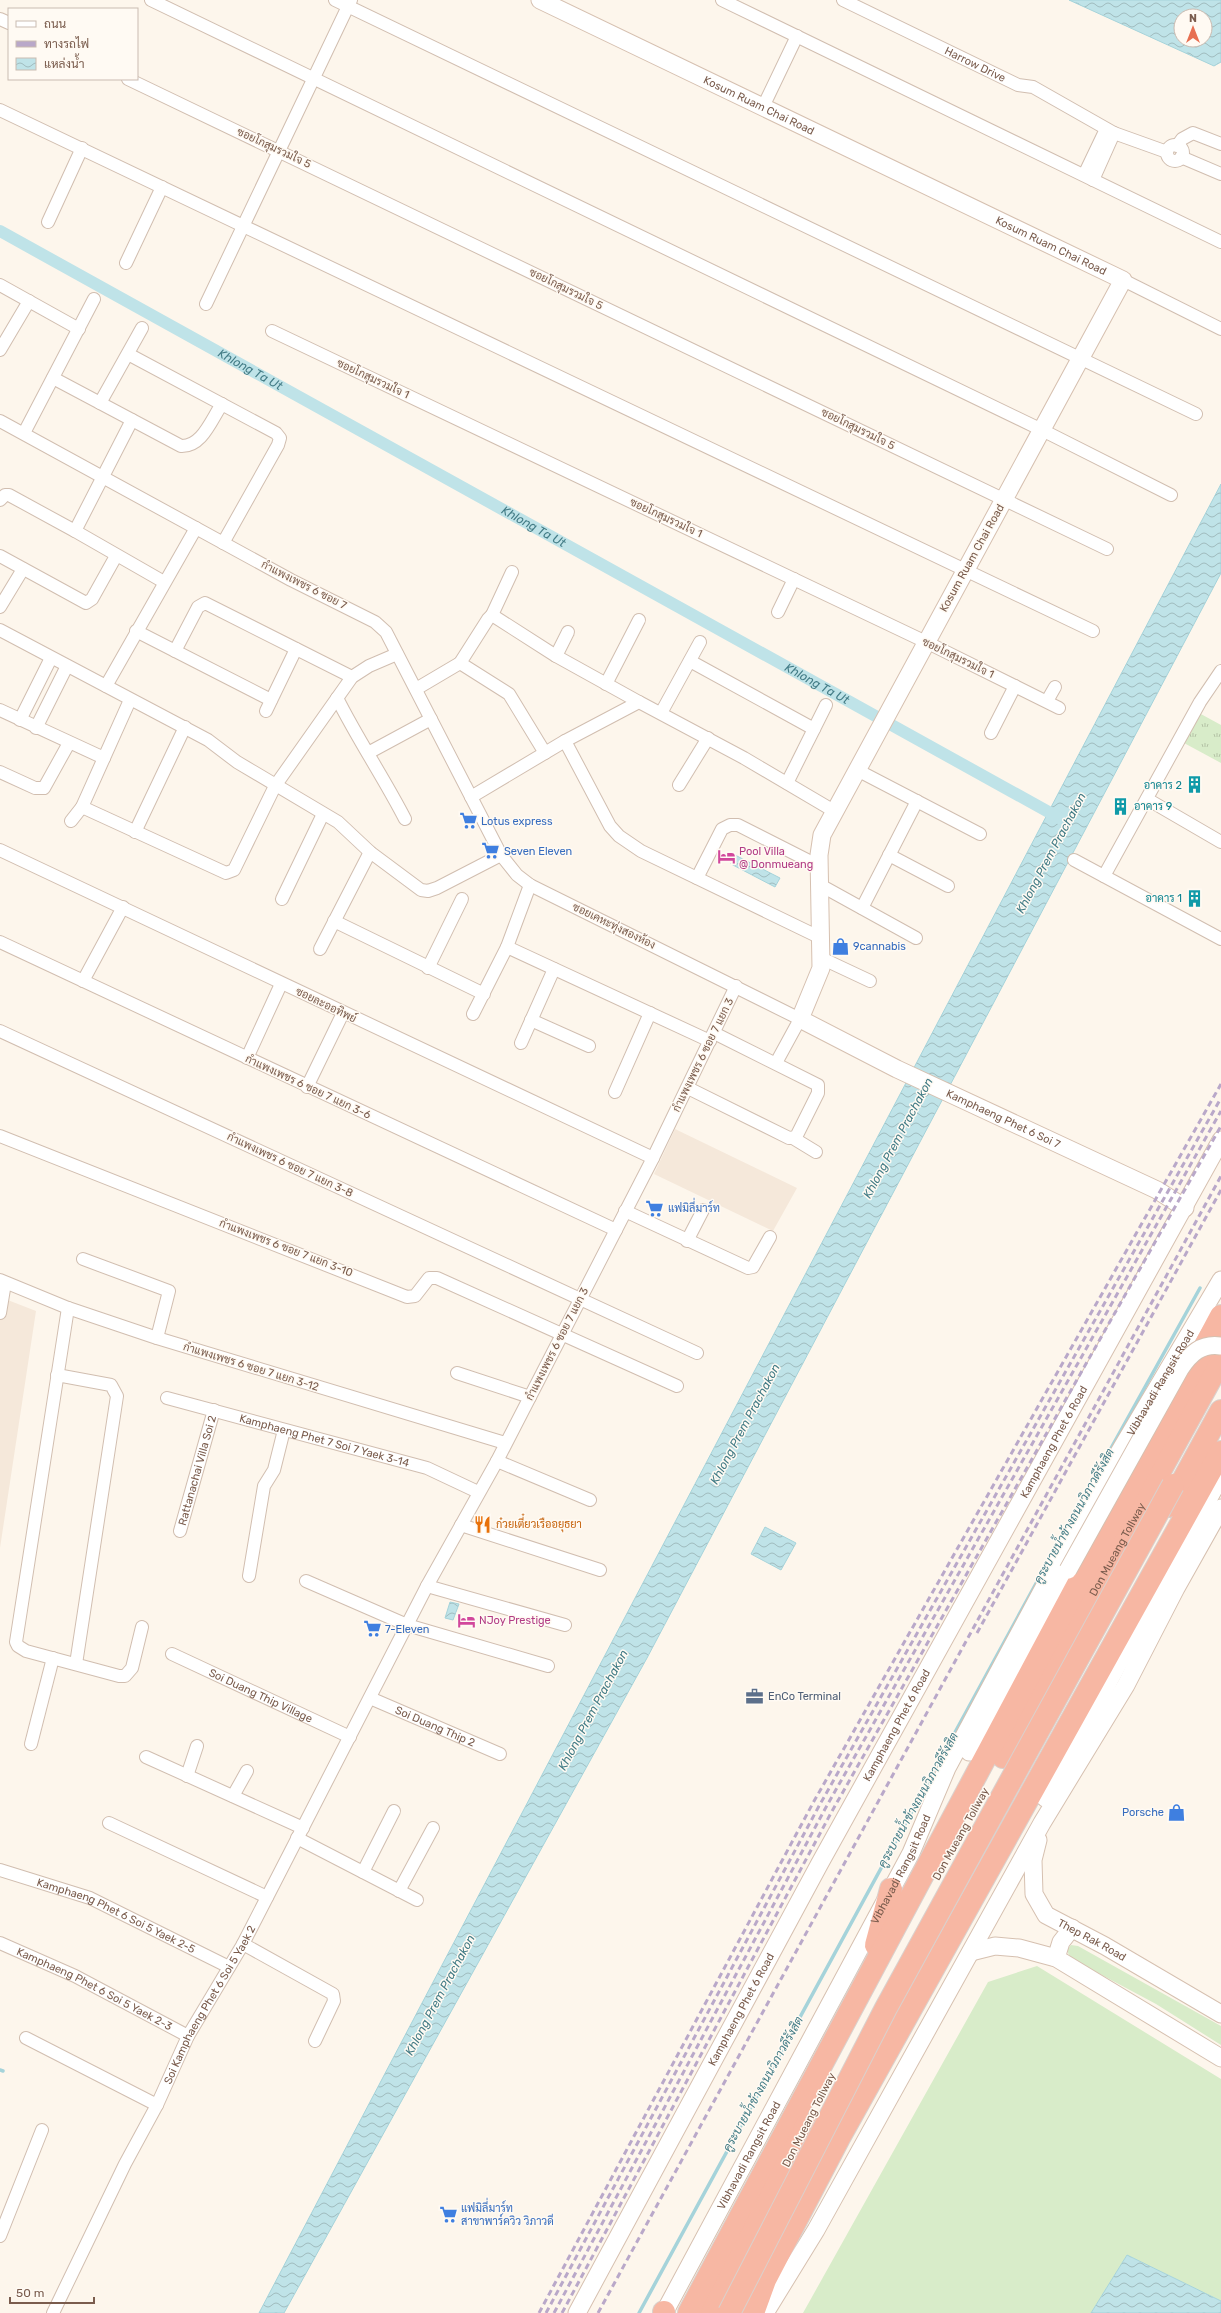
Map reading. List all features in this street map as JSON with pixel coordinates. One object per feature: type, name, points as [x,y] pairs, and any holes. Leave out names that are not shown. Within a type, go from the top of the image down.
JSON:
[{"type":"highway","name":"Vibhavadi Rangsit Road","points":[[689,2313],[1221,1316]]},
{"type":"highway","name":"Don Mueang Tollway","points":[[720,2311],[867,2005],[1221,1360]]},
{"type":"highway","name":"Don Mueang Tollway","points":[[720,2311],[1221,1399]]},
{"type":"highway","points":[[720,2311],[1174,1498],[1221,1411]]},
{"type":"highway","points":[[754,2313],[765,2280],[839,2138],[1082,1698],[1132,1612],[1221,1452]]},
{"type":"highway","points":[[1132,1612],[1174,1498]]},
{"type":"highway","points":[[867,1981],[891,1889]]},
{"type":"main road","name":"Kosum Ruam Chai Road","points":[[540,0],[1123,280],[822,835],[819,866],[821,958],[819,974],[800,1019]]},
{"type":"main road","name":"Kamphaeng Phet 6 Soi 7","points":[[800,1019],[904,1072],[1157,1190],[1185,1208]]},
{"type":"main road","name":"Kamphaeng Phet 6 Road","points":[[577,2313],[876,1762],[1185,1208],[1221,1140]]},
{"type":"main road","name":"Vibhavadi Rangsit Road","points":[[664,2313],[910,1853],[947,1768],[1092,1498],[1221,1280]]},
{"type":"main road","points":[[910,1853],[939,1808],[1068,1570],[1180,1369],[1189,1356],[1201,1347],[1221,1346]]},
{"type":"main road","points":[[954,1983],[982,1914],[1221,1476]]},
{"type":"main road","points":[[765,2313],[816,2230],[1042,1823],[1126,1685],[1176,1588],[1221,1508]]},
{"type":"main road","name":"Thep Rak Road","points":[[1042,1823],[1033,1860],[1034,1894],[1046,1915],[1072,1928],[1221,2014]]},
{"type":"main road","points":[[1056,1958],[1061,1942],[1072,1928]]},
{"type":"main road","points":[[971,1952],[995,1946],[1027,1948],[1056,1958],[1221,2058]]},
{"type":"street","points":[[151,0],[1042,430],[1171,495]]},
{"type":"street","points":[[335,0],[350,3],[1080,359],[1196,414]]},
{"type":"street","points":[[722,0],[1221,242]]},
{"type":"street","name":"Harrow Drive","points":[[843,0],[1018,85],[1033,87],[1110,131],[1175,152],[1221,174]]},
{"type":"street","points":[[206,304],[350,3]]},
{"type":"street","points":[[763,107],[797,36]]},
{"type":"street","name":"ซอยโกสุมรวมใจ 5","points":[[130,80],[1107,549]]},
{"type":"street","points":[[0,110],[1094,631]]},
{"type":"street","points":[[1088,177],[1110,131]]},
{"type":"street","points":[[1175,152],[1182,139],[1193,133],[1221,144]]},
{"type":"street","points":[[48,222],[82,148]]},
{"type":"street","points":[[126,263],[162,187]]},
{"type":"street","points":[[1123,280],[1221,329]]},
{"type":"street","points":[[0,285],[79,330]]},
{"type":"street","points":[[24,433],[94,299]]},
{"type":"street","points":[[0,350],[29,302]]},
{"type":"street","points":[[100,403],[142,328]]},
{"type":"street","name":"ซอยโกสุมรวมใจ 1","points":[[272,331],[926,642],[1059,708]]},
{"type":"street","points":[[128,354],[276,433],[280,438],[278,445],[223,543]]},
{"type":"street","points":[[53,378],[181,446],[190,446],[198,441],[222,404]]},
{"type":"street","points":[[75,531],[132,420]]},
{"type":"street","name":"กำแพงเพชร 6 ซอย 7","points":[[0,421],[291,580],[375,622],[386,632],[501,855]]},
{"type":"street","points":[[0,500],[5,495],[9,495],[164,582]]},
{"type":"street","points":[[106,686],[196,528]]},
{"type":"street","points":[[0,556],[86,603],[92,599],[116,556]]},
{"type":"street","points":[[0,607],[23,569]]},
{"type":"street","points":[[416,689],[460,663],[492,615],[512,572]]},
{"type":"street","points":[[778,612],[794,579]]},
{"type":"street","points":[[174,651],[198,608],[205,603],[352,677]]},
{"type":"street","points":[[492,615],[556,656],[708,738],[834,811]]},
{"type":"street","points":[[606,684],[639,620]]},
{"type":"street","points":[[0,630],[130,700],[185,727],[275,786],[342,826],[370,852],[421,890],[428,891],[437,888],[501,855]]},
{"type":"street","points":[[136,631],[174,651],[268,706],[296,649]]},
{"type":"street","points":[[556,656],[568,632]]},
{"type":"street","points":[[661,713],[700,642]]},
{"type":"street","points":[[82,807],[226,873],[230,873],[234,870],[275,786],[352,677],[369,666],[397,654]]},
{"type":"street","points":[[20,720],[51,658]]},
{"type":"street","points":[[690,661],[814,729]]},
{"type":"street","points":[[460,663],[509,694],[545,752]]},
{"type":"street","points":[[36,728],[67,666]]},
{"type":"street","points":[[1104,876],[1148,799],[1200,702],[1221,671]]},
{"type":"street","points":[[991,733],[1015,686]]},
{"type":"street","points":[[1047,701],[1055,687]]},
{"type":"street","points":[[337,698],[406,819]]},
{"type":"street","points":[[71,820],[82,807],[130,700]]},
{"type":"street","points":[[472,797],[564,741],[639,702]]},
{"type":"street","points":[[787,783],[826,705]]},
{"type":"street","points":[[0,710],[36,728],[104,758]]},
{"type":"street","points":[[368,753],[431,719]]},
{"type":"street","points":[[135,832],[185,727]]},
{"type":"street","points":[[679,785],[708,738]]},
{"type":"street","points":[[564,741],[610,826],[618,836],[641,851],[821,938]]},
{"type":"street","points":[[0,772],[35,788],[44,788],[69,743]]},
{"type":"street","points":[[857,770],[980,834]]},
{"type":"street","points":[[1148,799],[1221,842]]},
{"type":"street","points":[[862,908],[917,801]]},
{"type":"street","points":[[282,899],[323,814]]},
{"type":"street","points":[[697,878],[722,829],[730,825],[738,825],[819,866]]},
{"type":"street","name":"ซอยละออทิพย์","points":[[0,850],[123,907],[342,1013],[653,1158]]},
{"type":"street","points":[[320,949],[370,852]]},
{"type":"street","name":"ซอยเคหะทุ่งสองห้อง","points":[[501,855],[517,875],[530,885],[736,986]]},
{"type":"street","points":[[889,855],[948,886]]},
{"type":"street","points":[[1074,860],[1221,939]]},
{"type":"street","points":[[474,1014],[507,947],[530,885]]},
{"type":"street","points":[[820,885],[916,938]]},
{"type":"street","points":[[428,968],[462,899]]},
{"type":"street","points":[[83,981],[123,907]]},
{"type":"street","points":[[334,921],[484,994]]},
{"type":"street","name":"กำแพงเพชร 6 ซอย 7 แยก 3-6","points":[[0,942],[307,1087],[616,1230]]},
{"type":"street","points":[[507,947],[650,1013],[776,1063],[818,1085],[818,1093],[796,1137],[793,1138]]},
{"type":"street","points":[[821,958],[870,981]]},
{"type":"street","points":[[521,1043],[554,969]]},
{"type":"street","points":[[247,1058],[281,984]]},
{"type":"street","points":[[736,986],[800,1019],[776,1063]]},
{"type":"street","name":"กำแพงเพชร 6 ซอย 7 แยก 3","points":[[370,1698],[427,1586],[478,1492],[497,1461],[616,1230],[688,1088],[736,986]]},
{"type":"street","points":[[307,1087],[342,1013]]},
{"type":"street","points":[[615,1092],[650,1013]]},
{"type":"street","points":[[531,1020],[589,1046]]},
{"type":"street","name":"กำแพงเพชร 6 ซอย 7 แยก 3-8","points":[[0,1031],[581,1298],[697,1353]]},
{"type":"street","points":[[688,1088],[793,1138],[816,1152]]},
{"type":"street","name":"กำแพงเพชร 6 ซอย 7 แยก 3-10","points":[[0,1136],[407,1297],[415,1296],[429,1278],[433,1277],[562,1334]]},
{"type":"street","points":[[686,1241],[703,1210]]},
{"type":"street","points":[[625,1212],[748,1268],[753,1267],[770,1237]]},
{"type":"street","points":[[83,1259],[169,1291],[157,1338]]},
{"type":"street","points":[[0,1313],[2,1281]]},
{"type":"street","name":"กำแพงเพชร 6 ซอย 7 แยก 3-12","points":[[2,1281],[68,1308],[157,1338],[505,1443]]},
{"type":"street","points":[[68,1308],[16,1642],[21,1649],[119,1676],[125,1676],[132,1668],[142,1627]]},
{"type":"street","points":[[562,1334],[677,1386]]},
{"type":"street","points":[[457,1373],[530,1397]]},
{"type":"street","points":[[57,1375],[110,1385],[117,1396],[76,1664]]},
{"type":"street","name":"Kamphaeng Phet 7 Soi 7 Yaek 3-14","points":[[167,1398],[427,1468],[478,1492]]},
{"type":"street","name":"Rattanachai Villa Soi 2","points":[[180,1531],[214,1410]]},
{"type":"street","points":[[249,1576],[264,1486],[274,1470],[284,1430]]},
{"type":"street","points":[[497,1461],[590,1500]]},
{"type":"street","points":[[461,1525],[600,1570]]},
{"type":"street","points":[[306,1581],[407,1625],[548,1666]]},
{"type":"street","points":[[427,1586],[564,1625]]},
{"type":"street","name":"Soi Duang Thip Village","points":[[172,1654],[350,1737]]},
{"type":"street","points":[[31,1744],[52,1658]]},
{"type":"street","name":"Soi Kamphaeng Phet 6 Soi 5 Yaek 2","points":[[53,2313],[125,2164],[157,2104],[188,2036],[243,1944],[370,1698]]},
{"type":"street","name":"Soi Duang Thip 2","points":[[370,1698],[500,1754]]},
{"type":"street","points":[[187,1776],[197,1746]]},
{"type":"street","points":[[146,1757],[233,1796],[300,1833],[363,1872],[417,1900]]},
{"type":"street","points":[[233,1796],[247,1771]]},
{"type":"street","points":[[363,1872],[394,1811]]},
{"type":"street","points":[[109,1823],[267,1897]]},
{"type":"street","points":[[399,1891],[433,1828]]},
{"type":"street","name":"Kamphaeng Phet 6 Soi 5 Yaek 2-5","points":[[0,1870],[90,1898],[229,1967]]},
{"type":"street","name":"Kamphaeng Phet 6 Soi 5 Yaek 2-3","points":[[0,1943],[75,1976],[188,2036]]},
{"type":"street","points":[[243,1944],[333,1994],[334,2002],[315,2041]]},
{"type":"street","points":[[26,2038],[157,2104]]},
{"type":"street","points":[[0,2236],[42,2130]]},
{"type":"shaded area","points":[[675,1129],[797,1188],[773,1231],[654,1174]]},
{"type":"shaded area","points":[[0,1297],[36,1311],[0,1548]]},
{"type":"green space","points":[[1199,713],[1221,725],[1221,763],[1184,743]]},
{"type":"green space","points":[[1071,1945],[1078,1946],[1221,2026],[1221,2045],[1156,2004],[1070,1958],[1067,1950]]},
{"type":"green space","points":[[1037,1966],[1221,2079],[1221,2301],[1127,2255],[1091,2313],[803,2313],[988,1982]]},
{"type":"water","points":[[1069,0],[1221,0],[1221,62],[1214,66],[1174,48],[1213,48],[1213,8],[1173,8],[1173,47]]},
{"type":"water","name":"Khlong Prem Prachakon","points":[[1221,484],[1221,573],[647,1658],[284,2313],[259,2313]]},
{"type":"water","points":[[735,855],[780,878],[775,887],[731,864]]},
{"type":"water","points":[[765,1527],[796,1543],[781,1570],[751,1554]]},
{"type":"water","points":[[450,1602],[459,1604],[453,1620],[445,1618]]},
{"type":"water","points":[[1127,2255],[1221,2301],[1221,2313],[1091,2313]]},
{"type":"waterway","name":"Khlong Ta Ut","points":[[0,231],[1063,820]]},
{"type":"waterway","name":"คูระบายน้ำข้างถนนวิภาวดีรังสิต","points":[[1110,1450],[1200,1288]]},
{"type":"waterway","name":"คูระบายน้ำข้างถนนวิภาวดีรังสิต","points":[[639,2313],[1039,1578]]},
{"type":"railway","points":[[539,2313],[813,1803],[1221,1084]]},
{"type":"railway","points":[[546,2313],[819,1806],[1221,1098]]},
{"type":"railway","points":[[554,2313],[825,1809],[1221,1111]]},
{"type":"railway","points":[[562,2313],[831,1813],[1221,1126]]},
{"type":"railway","points":[[598,2313],[1221,1176]]},
{"type":"railway","points":[[977,1633],[1221,1190]]},
{"type":"place","name":"อาคาร 2","points":[[1195,785]]},
{"type":"place","name":"อาคาร 9","points":[[1121,806]]},
{"type":"place","name":"Lotus express","points":[[468,821]]},
{"type":"place","name":"Seven Eleven","points":[[491,851]]},
{"type":"place","name":"Pool Villa @ Donmueang","points":[[726,857]]},
{"type":"place","name":"อาคาร 1","points":[[1195,898]]},
{"type":"place","name":"9cannabis","points":[[840,946]]},
{"type":"place","name":"แฟมิลี่มาร์ท","points":[[655,1208]]},
{"type":"place","name":"ก๋วยเตี๋ยวเรืออยุธยา","points":[[483,1524]]},
{"type":"place","name":"NJoy Prestige","points":[[466,1620]]},
{"type":"place","name":"7-Eleven","points":[[372,1629]]},
{"type":"place","name":"EnCo Terminal","points":[[755,1696]]},
{"type":"place","name":"Porsche","points":[[1177,1812]]},
{"type":"place","name":"แฟมิลี่มาร์ท สาขาพาร์ควิว วิภาวดี","points":[[448,2214]]}]
